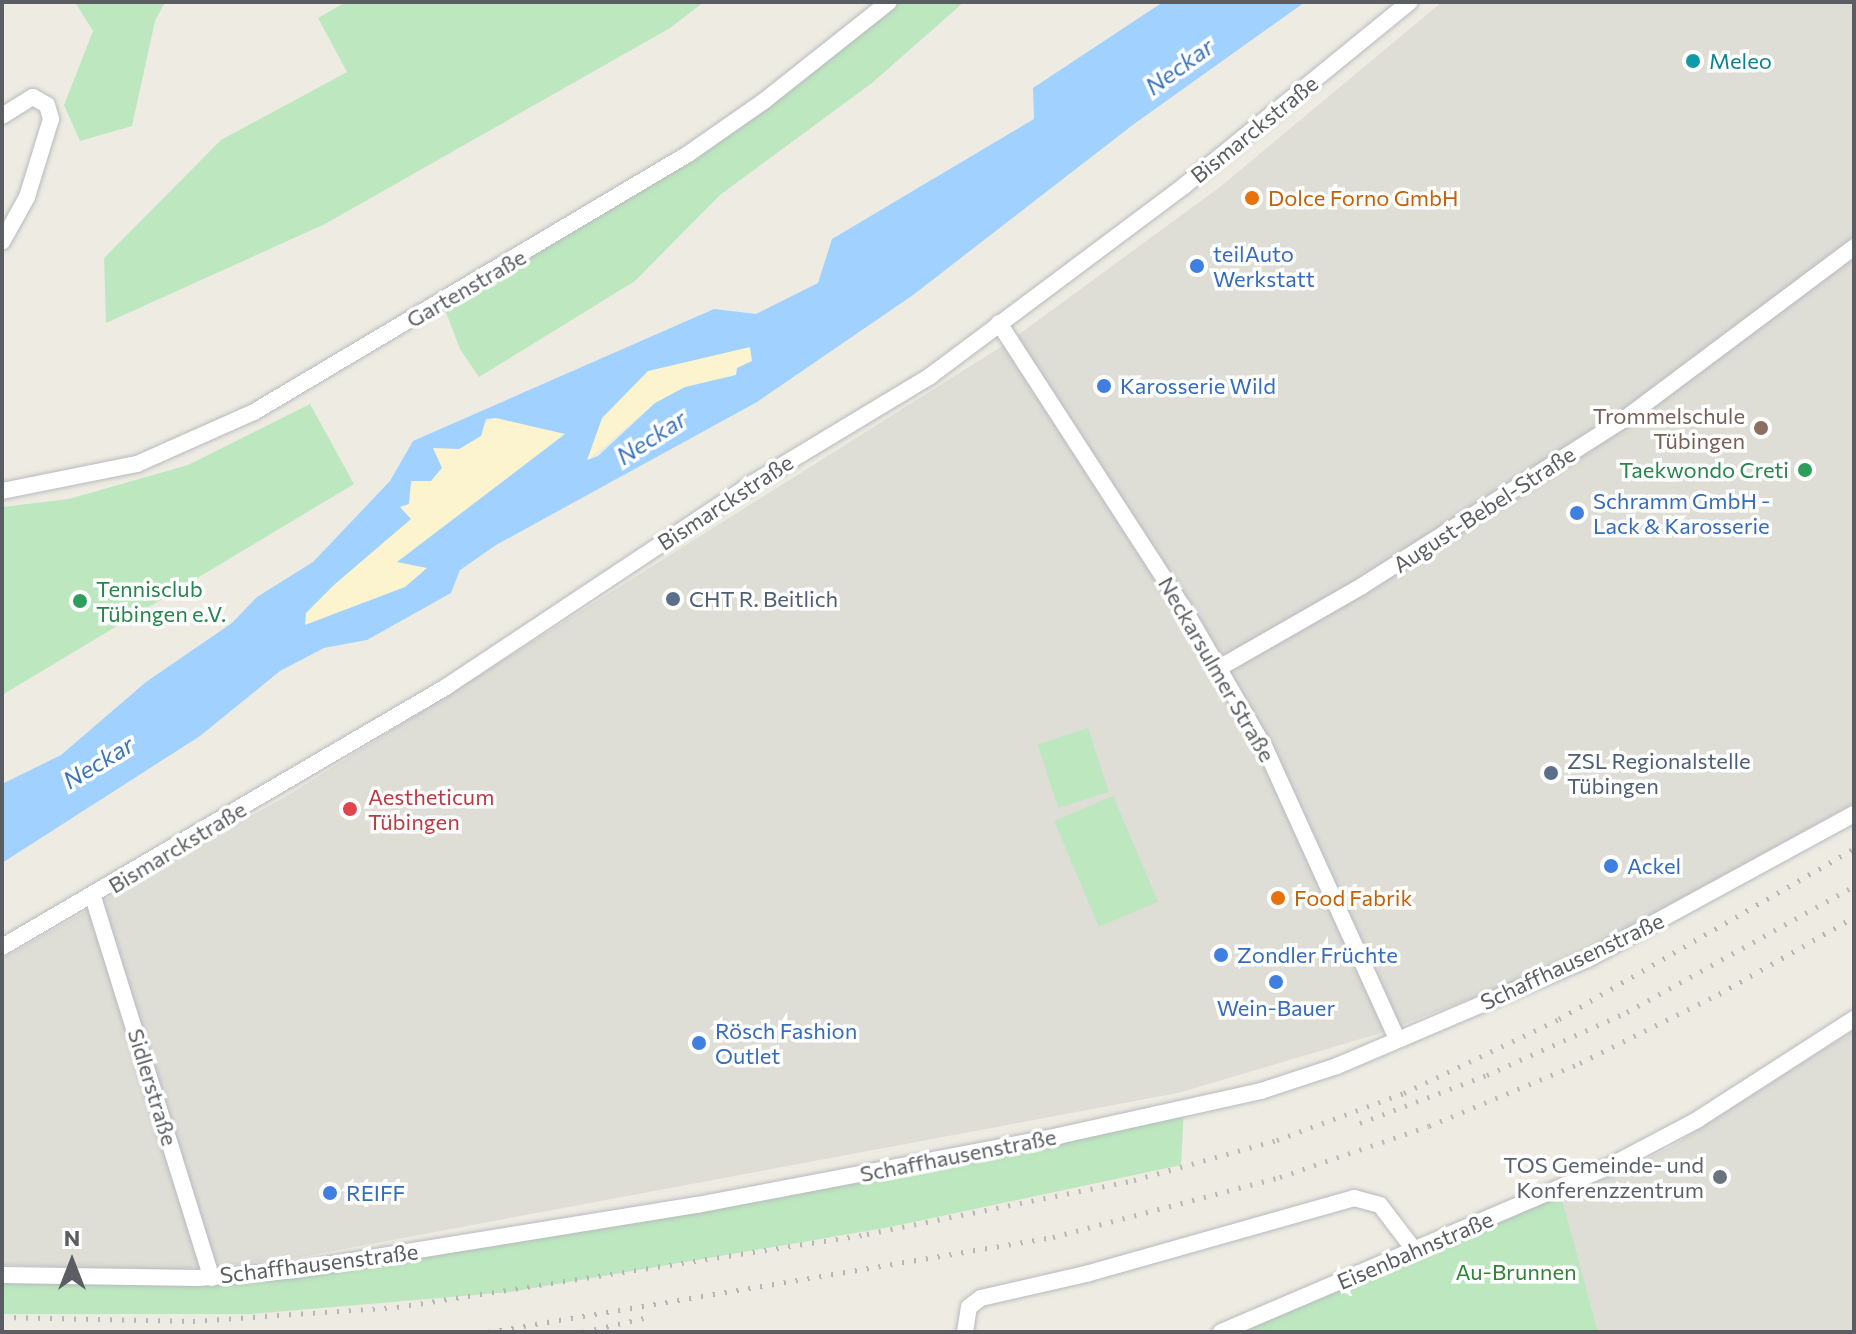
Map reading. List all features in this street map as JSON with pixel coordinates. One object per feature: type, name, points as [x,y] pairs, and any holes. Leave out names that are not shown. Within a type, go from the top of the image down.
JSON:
[{"type":"street","name":"Gartenstraße","points":[[2,491],[137,464],[254,412],[688,154],[889,2]]},
{"type":"street","name":"Bismarckstraße","points":[[2,947],[93,897],[446,687],[748,486],[930,376],[1184,186],[1410,2]]},
{"type":"street","points":[[2,116],[33,97],[47,105],[51,119],[27,197],[2,242]]},
{"type":"street","name":"August-Bebel-Straße","points":[[1219,668],[1362,586],[1623,420],[1854,247]]},
{"type":"street","name":"Neckarsulmer Straße","points":[[999,323],[1219,668],[1266,750],[1396,1037]]},
{"type":"street","name":"Schaffhausenstraße","points":[[2,1275],[212,1278],[501,1238],[1058,1136],[1261,1091],[1337,1066],[1396,1037],[1588,959],[1854,814]]},
{"type":"street","name":"Sidlerstraße","points":[[93,897],[212,1278]]},
{"type":"street","name":"Eisenbahnstraße","points":[[1221,1332],[1415,1251],[1667,1138],[1854,1019]]},
{"type":"street","points":[[965,1332],[969,1307],[981,1298],[1086,1274],[1354,1198],[1380,1205],[1415,1251]]},
{"type":"shaded area","points":[[1442,2],[1854,2],[1854,803],[1589,953],[1381,1033],[1178,1093],[296,1258],[176,1270],[2,1265],[2,959],[295,791],[1007,343],[1220,187]]},
{"type":"shaded area","points":[[1854,1030],[1854,1332],[1598,1332],[1561,1199],[1671,1147]]},
{"type":"green space","points":[[75,2],[165,2],[155,21],[132,126],[80,141],[64,105],[93,31]]},
{"type":"green space","points":[[346,2],[704,2],[670,28],[325,224],[106,323],[104,258],[221,140],[347,72],[318,18]]},
{"type":"green space","points":[[889,2],[964,2],[872,83],[720,195],[635,281],[479,377],[460,349],[442,302],[688,154]]},
{"type":"green space","name":"Tennisclub Tübingen e.V.","points":[[310,404],[354,484],[2,695],[2,507],[69,499],[188,465]]},
{"type":"green space","points":[[1088,728],[1109,792],[1058,808],[1038,744]]},
{"type":"green space","points":[[1113,796],[1158,902],[1099,927],[1054,821]]},
{"type":"green space","points":[[1184,1109],[1181,1165],[890,1227],[510,1292],[252,1314],[2,1314],[2,1275],[295,1270]]},
{"type":"green space","name":"Au-Brunnen","points":[[1559,1189],[1598,1332],[1221,1332]]},
{"type":"sand","points":[[750,347],[752,361],[737,368],[736,375],[655,403],[587,461],[602,418],[648,371]]},
{"type":"sand","points":[[496,418],[566,434],[399,562],[428,568],[405,587],[305,625],[306,613],[335,584],[411,519],[399,506],[433,447]]},
{"type":"water","name":"Neckar","points":[[1163,2],[1305,2],[1134,124],[913,295],[757,402],[496,545],[460,570],[451,593],[367,640],[324,648],[280,671],[200,736],[2,863],[2,784],[61,755],[146,682],[232,623],[257,597],[313,562],[390,481],[413,441],[714,309],[756,314],[818,283],[832,239],[1034,119],[1033,88]],"holes":[[[750,347],[752,361],[737,368],[736,375],[685,387],[655,403],[598,456],[587,460],[602,418],[648,371]],[[496,418],[565,434],[397,562],[427,568],[405,587],[305,625],[306,613],[411,519],[400,507],[409,504],[411,481],[431,481],[442,468],[433,448],[459,449],[481,436],[486,419]]]},
{"type":"railway","points":[[2,1317],[193,1321],[397,1307],[867,1234],[1134,1180],[1277,1140],[1404,1093],[1559,1019],[1854,849]]},
{"type":"railway","points":[[1360,1123],[1487,1075],[1627,1012],[1854,886]]},
{"type":"railway","points":[[488,1332],[1053,1237],[1280,1177],[1429,1126],[1580,1063],[1719,994],[1854,917]]},
{"type":"railway","points":[[583,1332],[644,1318]]},
{"type":"place","name":"Meleo","points":[[1693,61]]},
{"type":"place","name":"Dolce Forno GmbH","points":[[1252,198]]},
{"type":"place","name":"teilAuto Werkstatt","points":[[1197,266]]},
{"type":"place","name":"Karosserie Wild","points":[[1104,386]]},
{"type":"place","name":"Trommelschule Tübingen","points":[[1761,428]]},
{"type":"place","name":"Taekwondo Creti","points":[[1805,470]]},
{"type":"place","name":"Schramm GmbH - Lack & Karosserie","points":[[1577,513]]},
{"type":"place","name":"CHT R. Beitlich","points":[[673,599]]},
{"type":"place","name":"Tennisclub Tübingen e.V.","points":[[80,601]]},
{"type":"place","name":"ZSL Regionalstelle Tübingen","points":[[1551,773]]},
{"type":"place","name":"Aestheticum Tübingen","points":[[350,809]]},
{"type":"place","name":"Ackel","points":[[1611,866]]},
{"type":"place","name":"Food Fabrik","points":[[1278,898]]},
{"type":"place","name":"Zondler Früchte","points":[[1221,955]]},
{"type":"place","name":"Wein-Bauer","points":[[1276,982]]},
{"type":"place","name":"Rösch Fashion Outlet","points":[[699,1043]]},
{"type":"place","name":"TOS Gemeinde- und Konferenzzentrum","points":[[1720,1177]]},
{"type":"place","name":"REIFF","points":[[330,1193]]}]
